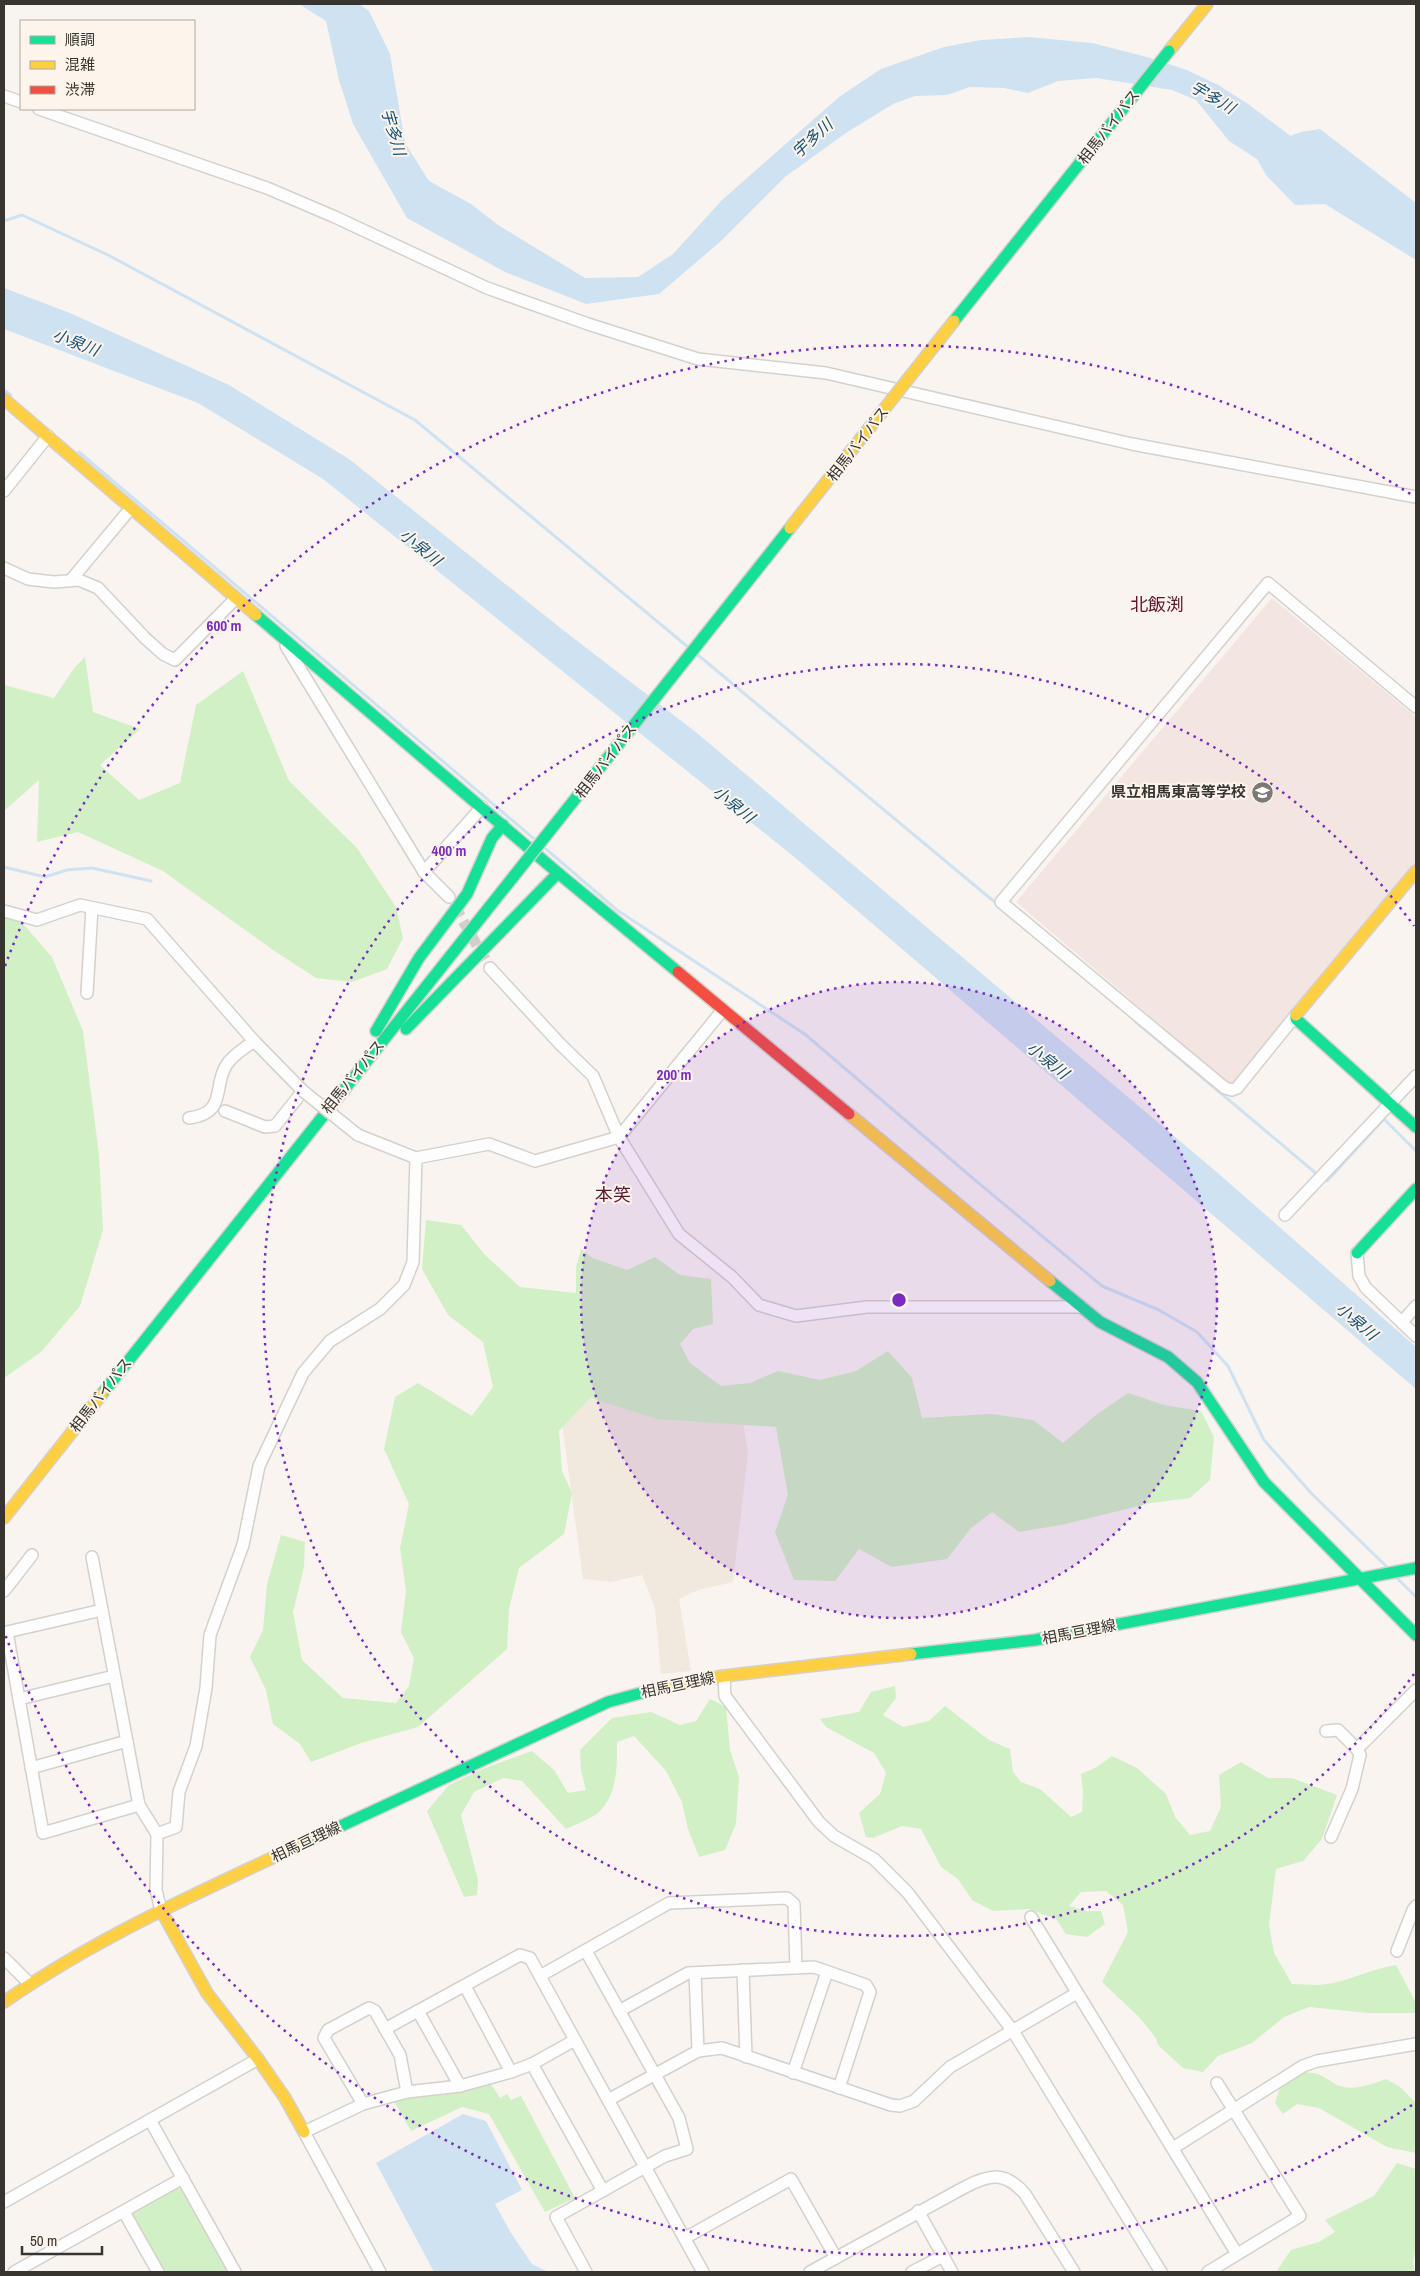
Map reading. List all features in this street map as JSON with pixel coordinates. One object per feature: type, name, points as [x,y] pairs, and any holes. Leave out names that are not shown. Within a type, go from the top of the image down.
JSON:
[{"type":"main road","name":"相馬バイパス","points":[[4,1518],[1207,4]]},
{"type":"main road","points":[[4,399],[281,638],[558,873],[1082,1308],[1100,1322],[1168,1357],[1197,1382],[1234,1440],[1264,1482],[1416,1635]]},
{"type":"main road","points":[[336,1098],[419,958],[467,894],[492,838],[503,826]]},
{"type":"main road","points":[[1416,872],[1296,1014],[1296,1019],[1416,1127]]},
{"type":"main road","points":[[336,1098],[434,1002],[558,873]]},
{"type":"main road","points":[[1357,1252],[1416,1189]]},
{"type":"main road","name":"相馬亘理線","points":[[4,2002],[30,1984],[161,1910],[608,1702],[654,1688],[724,1676],[1034,1640],[1416,1568]]},
{"type":"main road","points":[[161,1910],[207,1993],[258,2059],[285,2098],[304,2132]]},
{"type":"street","points":[[4,96],[20,102]]},
{"type":"street","points":[[42,110],[267,188],[335,217],[487,288],[588,324],[698,359],[826,374],[1132,444],[1416,497]]},
{"type":"street","points":[[4,491],[48,436]]},
{"type":"street","points":[[71,580],[130,508]]},
{"type":"street","points":[[4,568],[28,579],[54,582],[79,580],[98,588],[145,638],[163,654],[175,660],[236,598]]},
{"type":"street","points":[[1296,1014],[1237,1088],[1232,1090],[1225,1088],[1002,902],[1268,583],[1416,707]]},
{"type":"street","points":[[281,638],[424,872],[449,897]]},
{"type":"street","points":[[424,872],[482,808]]},
{"type":"street","points":[[4,911],[37,920],[80,905],[147,919],[254,1041],[304,1091],[358,1135],[416,1158],[489,1144],[535,1161],[619,1137],[722,1010]]},
{"type":"street","points":[[87,993],[92,908]]},
{"type":"street","points":[[490,968],[560,1044],[594,1076],[619,1137],[679,1234],[732,1277],[759,1305],[796,1316],[867,1308],[1082,1308]]},
{"type":"street","points":[[188,1118],[203,1116],[212,1108],[226,1065],[236,1054],[254,1041]]},
{"type":"street","points":[[1285,1215],[1416,1076]]},
{"type":"street","points":[[225,1110],[265,1127],[275,1126],[304,1091]]},
{"type":"street","points":[[157,1834],[176,1827],[179,1792],[198,1736],[206,1688],[210,1635],[243,1545],[259,1466],[302,1373],[330,1341],[380,1309],[404,1285],[413,1262],[416,1158]]},
{"type":"street","points":[[1357,1252],[1359,1276],[1366,1288],[1416,1336]]},
{"type":"street","points":[[1402,1322],[1416,1306]]},
{"type":"street","points":[[4,1591],[32,1555]]},
{"type":"street","points":[[92,1558],[139,1805],[157,1834],[156,1890],[161,1910]]},
{"type":"street","points":[[102,1610],[6,1632],[42,1833],[139,1805]]},
{"type":"street","points":[[19,1699],[114,1676]]},
{"type":"street","points":[[724,1676],[725,1696],[819,1822],[834,1836],[874,1859],[908,1893],[1013,2031],[1160,2272]]},
{"type":"street","points":[[1357,1749],[1416,1690]]},
{"type":"street","points":[[1326,1731],[1338,1730],[1357,1749],[1360,1755],[1352,1789],[1331,1837]]},
{"type":"street","points":[[31,1768],[127,1741]]},
{"type":"street","points":[[540,1976],[669,1903],[787,1898],[794,1904],[796,1968]]},
{"type":"street","points":[[1397,1951],[1412,1910],[1416,1906]]},
{"type":"street","points":[[1031,1917],[1237,2254]]},
{"type":"street","points":[[586,1950],[679,2118],[687,2149],[665,2156],[556,2217],[586,2272]]},
{"type":"street","points":[[385,2029],[520,1955],[530,1958],[704,2272]]},
{"type":"street","points":[[4,1958],[30,1984]]},
{"type":"street","points":[[619,2011],[688,1973],[814,1967],[866,1985],[870,1992],[839,2088]]},
{"type":"street","points":[[743,1970],[746,2057]]},
{"type":"street","points":[[793,2072],[827,1972]]},
{"type":"street","points":[[695,1973],[698,2051]]},
{"type":"street","points":[[465,1986],[511,2072]]},
{"type":"street","points":[[608,2100],[698,2051],[722,2048],[891,2105],[908,2104],[950,2067],[1077,1993]]},
{"type":"street","points":[[363,2104],[324,2038],[328,2030],[369,2008],[376,2011],[400,2055],[407,2092]]},
{"type":"street","points":[[418,2011],[460,2086]]},
{"type":"street","points":[[380,2272],[304,2132],[363,2104],[407,2092],[460,2086],[511,2072],[532,2064],[575,2040]]},
{"type":"street","points":[[1173,2148],[1303,2066],[1317,2061],[1416,2044]]},
{"type":"street","points":[[4,2202],[258,2059]]},
{"type":"street","points":[[532,2064],[603,2191]]},
{"type":"street","points":[[1208,2272],[1300,2216],[1218,2083]]},
{"type":"street","points":[[150,2120],[235,2272]]},
{"type":"street","points":[[810,2272],[981,2178],[994,2176],[1005,2178],[1016,2184],[1025,2194],[1074,2272]]},
{"type":"street","points":[[14,2272],[183,2178]]},
{"type":"street","points":[[685,2238],[791,2179],[836,2258]]},
{"type":"street","points":[[918,2211],[952,2272]]},
{"type":"street","points":[[124,2212],[158,2272]]},
{"type":"street","points":[[912,2272],[942,2256]]},
{"type":"shaded area","name":"県立相馬東高等学校","points":[[1272,598],[1416,717],[1416,867],[1233,1087],[1016,902]]},
{"type":"shaded area","points":[[558,1394],[743,1423],[748,1453],[733,1582],[698,1590],[679,1599],[691,1671],[661,1674],[655,1608],[642,1575],[611,1582],[583,1579]]},
{"type":"green space","points":[[85,657],[93,712],[140,729],[100,765],[139,800],[180,783],[196,705],[243,671],[289,781],[357,848],[396,907],[403,938],[387,969],[352,982],[316,978],[273,950],[163,871],[78,832],[37,842],[39,780],[4,811],[4,685],[54,698],[75,667]]},
{"type":"green space","points":[[4,915],[24,925],[52,957],[83,1031],[99,1155],[103,1230],[80,1306],[41,1352],[4,1378]]},
{"type":"green space","points":[[426,1220],[461,1225],[485,1255],[520,1287],[576,1293],[576,1268],[581,1249],[593,1258],[627,1270],[655,1257],[680,1275],[711,1279],[713,1324],[693,1329],[680,1344],[690,1363],[721,1386],[750,1383],[778,1371],[820,1380],[856,1371],[888,1351],[912,1378],[922,1418],[991,1414],[1033,1420],[1063,1443],[1096,1415],[1128,1393],[1164,1405],[1201,1411],[1214,1437],[1210,1480],[1190,1498],[1151,1503],[1061,1525],[1019,1532],[992,1512],[971,1528],[947,1559],[892,1567],[859,1549],[835,1581],[794,1580],[775,1532],[788,1495],[776,1427],[657,1419],[590,1398],[559,1431],[562,1471],[572,1493],[564,1534],[519,1568],[509,1609],[507,1649],[418,1727],[364,1742],[311,1762],[300,1744],[273,1724],[266,1690],[250,1657],[263,1630],[267,1584],[281,1535],[305,1542],[304,1567],[293,1612],[302,1660],[343,1698],[396,1703],[409,1686],[414,1658],[401,1632],[406,1591],[400,1548],[409,1504],[384,1449],[395,1397],[418,1383],[472,1416],[493,1387],[483,1342],[448,1315],[422,1269]]},
{"type":"green space","points":[[895,1686],[896,1698],[883,1715],[903,1727],[929,1721],[945,1706],[989,1740],[1010,1749],[1013,1772],[1021,1782],[1040,1789],[1071,1817],[1082,1812],[1083,1792],[1081,1774],[1097,1767],[1112,1756],[1137,1768],[1166,1794],[1175,1817],[1190,1835],[1210,1831],[1221,1807],[1219,1775],[1241,1762],[1268,1778],[1292,1778],[1337,1795],[1322,1839],[1303,1861],[1276,1869],[1269,1925],[1274,1953],[1292,1984],[1327,1984],[1396,1965],[1416,2003],[1416,2013],[1368,2013],[1309,2007],[1284,2017],[1252,2043],[1218,2056],[1203,2072],[1183,2068],[1158,2045],[1156,2038],[1139,2017],[1102,1982],[1128,1932],[1123,1905],[1106,1891],[1081,1892],[1069,1906],[1087,1911],[1101,1911],[1105,1924],[1087,1937],[1066,1934],[1056,1919],[1029,1909],[993,1911],[972,1900],[958,1879],[941,1867],[921,1829],[902,1826],[873,1838],[866,1837],[859,1813],[880,1794],[886,1773],[874,1753],[826,1727],[820,1719],[859,1712],[871,1692]]},
{"type":"green space","points":[[710,1699],[726,1707],[730,1750],[739,1777],[736,1824],[725,1850],[699,1857],[688,1829],[682,1802],[666,1771],[634,1736],[617,1742],[615,1780],[605,1806],[587,1820],[566,1829],[522,1781],[503,1778],[474,1792],[461,1815],[478,1880],[477,1895],[464,1897],[427,1811],[449,1785],[485,1768],[532,1751],[554,1770],[568,1793],[586,1790],[581,1770],[580,1750],[612,1718],[651,1712],[680,1725],[696,1721]]},
{"type":"green space","points":[[1301,2072],[1317,2074],[1337,2085],[1349,2088],[1386,2079],[1400,2087],[1416,2103],[1416,2153],[1387,2147],[1319,2108],[1297,2104],[1283,2114],[1275,2103],[1281,2084]]},
{"type":"green space","points":[[491,2084],[500,2098],[507,2094],[511,2100],[521,2096],[575,2198],[545,2212],[489,2114],[462,2107],[411,2131],[394,2101]]},
{"type":"green space","points":[[1397,2163],[1416,2169],[1416,2248],[1413,2261],[1415,2272],[1276,2272],[1291,2250],[1319,2242],[1335,2232],[1325,2220],[1374,2196]]},
{"type":"green space","points":[[177,2188],[182,2189],[229,2272],[163,2272],[132,2212]]},
{"type":"water","points":[[299,4],[359,4],[369,11],[390,54],[405,143],[429,181],[471,204],[498,225],[585,278],[638,277],[673,254],[722,200],[839,97],[881,69],[944,47],[981,40],[1028,37],[1092,43],[1147,57],[1187,70],[1222,87],[1241,121],[1270,143],[1301,132],[1320,129],[1416,203],[1416,260],[1325,204],[1295,205],[1266,175],[1257,159],[1229,141],[1196,100],[1172,90],[1096,78],[1058,81],[1028,93],[1004,88],[970,87],[947,95],[915,96],[893,104],[846,133],[785,177],[720,242],[659,294],[586,304],[505,272],[407,218],[353,124],[339,80],[326,21]]},
{"type":"water","name":"小泉川","points":[[4,288],[70,313],[229,385],[349,459],[563,630],[697,733],[1219,1174],[1416,1347],[1416,1389],[798,860],[323,479],[198,403],[4,329]]},
{"type":"water","points":[[463,2114],[486,2121],[522,2190],[495,2204],[511,2233],[532,2264],[548,2272],[434,2272],[376,2163]]},
{"type":"waterway","name":"宇多川","points":[[1213,93],[1243,112],[1300,155]]},
{"type":"waterway","points":[[4,221],[22,215],[108,255],[415,420],[688,647]]},
{"type":"waterway","points":[[4,390],[11,395]]},
{"type":"waterway","points":[[79,452],[533,838]]},
{"type":"waterway","points":[[698,655],[997,904]]},
{"type":"waterway","points":[[546,849],[617,910],[806,1035],[1102,1286],[1159,1310],[1197,1332],[1228,1366],[1264,1440],[1312,1494],[1386,1566]]},
{"type":"waterway","points":[[4,867],[45,877],[67,870],[92,868],[151,881]]},
{"type":"waterway","points":[[1135,1021],[1318,1175]]},
{"type":"waterway","points":[[1323,1179],[1327,1181],[1384,1119],[1416,1151]]},
{"type":"waterway","points":[[1397,1578],[1416,1597]]},
{"type":"tunnel","points":[[455,907],[490,968]]},
{"type":"traffic: fast","points":[[954,321],[1169,51]]},
{"type":"traffic: fast","points":[[514,876],[790,528]]},
{"type":"traffic: fast","points":[[256,615],[558,873],[678,972]]},
{"type":"traffic: fast","points":[[376,1031],[419,958],[467,894],[492,838],[503,825]]},
{"type":"traffic: fast","points":[[406,1029],[558,873]]},
{"type":"traffic: fast","points":[[102,1394],[514,876]]},
{"type":"traffic: fast","points":[[1296,1015],[1296,1019],[1416,1127]]},
{"type":"traffic: fast","points":[[1357,1253],[1416,1189]]},
{"type":"traffic: fast","points":[[1050,1281],[1100,1322],[1168,1357],[1197,1382],[1264,1482],[1416,1635]]},
{"type":"traffic: fast","points":[[911,1654],[1035,1640],[1416,1568]]},
{"type":"traffic: fast","points":[[300,1845],[608,1702],[667,1686]]},
{"type":"traffic: slow","points":[[1169,51],[1207,4]]},
{"type":"traffic: slow","points":[[790,528],[954,321]]},
{"type":"traffic: slow","points":[[4,399],[256,615]]},
{"type":"traffic: slow","points":[[1296,1015],[1416,871]]},
{"type":"traffic: slow","points":[[849,1114],[1050,1281]]},
{"type":"traffic: slow","points":[[4,1518],[102,1394]]},
{"type":"traffic: slow","points":[[667,1686],[724,1676],[911,1654]]},
{"type":"traffic: slow","points":[[4,2002],[75,1957],[111,1937],[186,1898],[300,1845]]},
{"type":"traffic: slow","points":[[161,1910],[207,1993],[258,2059],[285,2098],[304,2132]]},
{"type":"traffic: jam","points":[[678,972],[849,1114]]},
{"type":"place","name":"県立相馬東高等学校","points":[[1262,792]]},
{"type":"district","name":"北飯渕","points":[[1157,605]]},
{"type":"district","name":"本笑","points":[[613,1195]]}]
